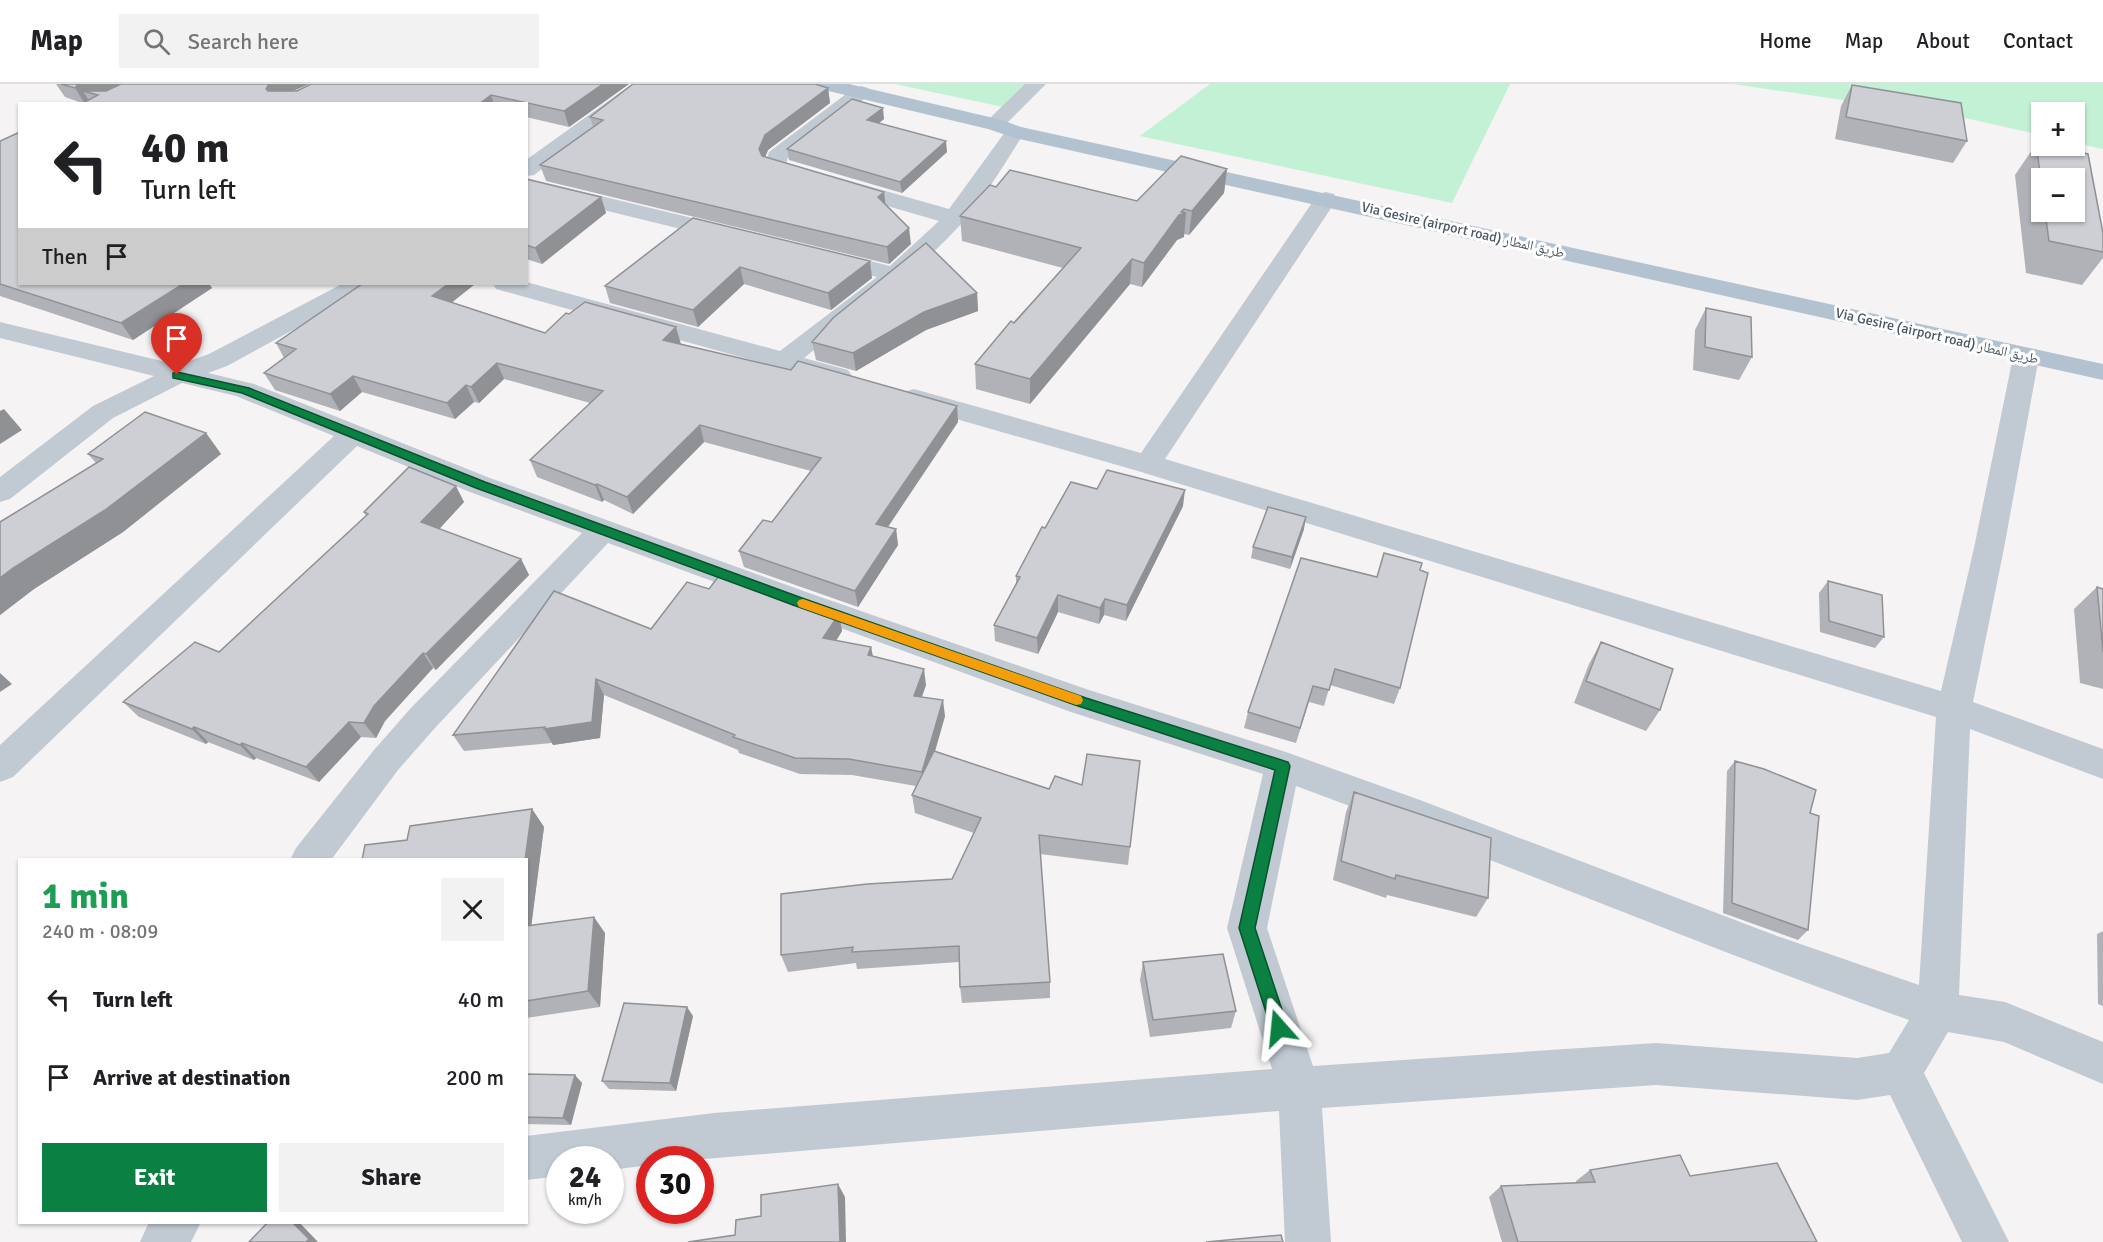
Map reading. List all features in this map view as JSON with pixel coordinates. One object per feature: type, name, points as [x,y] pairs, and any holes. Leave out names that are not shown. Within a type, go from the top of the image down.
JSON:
[{"type":"main road","name":"Via Gesire (airport road) طريق المطار","points":[[823,84],[1005,128],[2026,357],[2103,372]]},
{"type":"street","points":[[528,169],[645,84]]},
{"type":"street","points":[[784,361],[895,274],[954,218],[1005,128],[1035,84]]},
{"type":"street","points":[[861,92],[777,157],[775,166],[954,218]]},
{"type":"street","points":[[528,184],[746,238]]},
{"type":"street","points":[[1148,464],[1326,199]]},
{"type":"street","points":[[803,252],[895,274]]},
{"type":"street","points":[[0,492],[103,412],[177,375],[218,360],[356,285]]},
{"type":"street","points":[[509,285],[1148,464],[1954,709],[2103,764]]},
{"type":"street","points":[[0,330],[245,390],[603,530],[1083,702],[1283,766],[1407,811],[1777,955],[1938,1011],[2005,1022],[2103,1064]]},
{"type":"street","points":[[528,1158],[714,1135],[1299,1088],[1656,1064],[1857,1079],[1901,1072],[1938,1011],[1954,709],[1989,548],[2026,357]]},
{"type":"street","points":[[0,767],[353,434]]},
{"type":"street","points":[[311,858],[386,760],[422,719],[603,530]]},
{"type":"street","points":[[1283,766],[1247,928],[1299,1088],[1308,1242]]},
{"type":"street","points":[[1901,1072],[1986,1242]]},
{"type":"street","points":[[163,1242],[176,1224]]},
{"type":"green space","points":[[895,84],[1032,84],[1003,107]]},
{"type":"green space","points":[[1210,84],[1510,84],[1452,203],[1140,136]]},
{"type":"green space","points":[[1733,84],[2103,84],[2103,149],[2085,145],[2085,102],[2031,102],[2031,133],[1965,118]]},
{"type":"building","points":[[61,84],[78,84],[75,88]]},
{"type":"building","points":[[121,84],[269,84],[266,89],[268,91],[297,91],[311,84],[603,84],[564,111],[491,95],[482,102],[85,102],[98,95],[83,91],[106,91]]},
{"type":"building","points":[[633,84],[815,84],[828,88],[765,135],[759,149],[762,156],[884,192],[878,197],[909,228],[887,247],[540,165],[603,120],[590,117]]},
{"type":"building","points":[[1852,85],[1961,103],[1967,141],[1846,117]]},
{"type":"building","points":[[852,99],[883,108],[867,120],[946,141],[900,182],[787,149]]},
{"type":"building","points":[[18,133],[18,285],[181,285],[121,323],[0,284],[0,141]]},
{"type":"building","points":[[2085,153],[2088,154],[2103,233],[2103,252],[2049,241],[2046,222],[2085,222],[2085,168],[2039,168],[2038,156],[2085,156]]},
{"type":"building","points":[[1181,156],[1227,169],[1192,211],[1184,209],[1181,212],[1186,213],[1179,215],[1144,263],[1132,259],[1030,379],[975,364],[1011,321],[1014,323],[1081,248],[960,216],[990,185],[996,187],[1010,170],[1137,201]]},
{"type":"building","points":[[528,179],[601,197],[535,248],[528,246]]},
{"type":"building","points":[[693,218],[870,261],[828,293],[740,267],[693,310],[605,286]]},
{"type":"building","points":[[926,243],[977,293],[924,312],[853,353],[812,342],[833,318]]},
{"type":"building","points":[[361,285],[447,285],[432,296],[545,333],[566,313],[569,314],[585,302],[676,327],[663,340],[791,370],[798,361],[957,406],[876,524],[896,529],[855,591],[739,551],[763,520],[772,522],[821,458],[700,425],[627,497],[530,460],[603,391],[497,363],[471,387],[466,385],[447,403],[353,376],[330,394],[264,373],[296,349],[276,343]]},
{"type":"building","points":[[1706,308],[1751,317],[1752,357],[1705,347]]},
{"type":"building","points":[[145,412],[206,433],[105,510],[0,578],[0,522],[103,459],[88,454]]},
{"type":"building","points":[[409,467],[456,486],[421,522],[521,559],[426,654],[423,653],[374,706],[364,723],[349,722],[306,767],[194,727],[192,729],[123,702],[195,642],[219,652],[368,514],[364,512]]},
{"type":"building","points":[[1107,470],[1185,490],[1127,605],[1105,599],[1100,608],[1058,595],[1037,638],[994,625],[1020,577],[1016,576],[1042,527],[1045,528],[1071,482],[1097,489]]},
{"type":"building","points":[[1268,507],[1306,517],[1292,557],[1253,547]]},
{"type":"building","points":[[1384,553],[1422,563],[1420,570],[1428,573],[1400,688],[1335,669],[1329,690],[1313,686],[1300,728],[1248,712],[1301,558],[1377,577]]},
{"type":"building","points":[[722,572],[839,614],[823,638],[871,647],[868,655],[924,669],[914,696],[943,700],[922,772],[849,759],[795,758],[733,737],[735,735],[596,679],[592,722],[544,729],[545,727],[453,735],[554,591],[651,629],[687,582],[709,589]]},
{"type":"building","points":[[1828,581],[1882,595],[1884,637],[1829,621]]},
{"type":"building","points":[[2097,587],[2103,589],[2103,652]]},
{"type":"building","points":[[1601,642],[1673,669],[1660,710],[1586,681]]},
{"type":"building","points":[[934,751],[1049,789],[1055,776],[1082,785],[1087,754],[1140,761],[1130,847],[1039,835],[1050,982],[960,987],[959,946],[852,952],[853,947],[781,955],[781,894],[867,884],[952,879],[981,818],[912,795]]},
{"type":"building","points":[[1735,761],[1764,769],[1816,790],[1810,813],[1819,816],[1808,930],[1732,903]]},
{"type":"building","points":[[1354,792],[1491,838],[1488,898],[1396,875],[1395,879],[1341,861]]},
{"type":"building","points":[[532,809],[525,858],[362,858],[365,845],[407,840],[410,826]]},
{"type":"building","points":[[594,917],[588,991],[528,1001],[528,926]]},
{"type":"building","points":[[1223,954],[1236,1011],[1153,1020],[1143,962]]},
{"type":"building","points":[[624,1003],[687,1007],[670,1083],[602,1081]]},
{"type":"building","points":[[528,1074],[575,1075],[563,1118],[528,1117]]},
{"type":"building","points":[[1680,1155],[1690,1176],[1777,1163],[1817,1242],[1518,1242],[1501,1186],[1595,1182],[1590,1170]]},
{"type":"building","points":[[838,1184],[840,1242],[688,1242],[735,1235],[736,1220],[761,1216],[761,1195]]},
{"type":"building","points":[[266,1224],[294,1224],[309,1239],[306,1242],[249,1242]]},
{"type":"building","points":[[1281,1235],[1283,1242],[1206,1242]]},
{"type":"slow traffic","points":[[803,603],[1076,700]]},
{"type":"route","points":[[177,375],[245,390],[480,485],[798,601],[1083,702],[1283,766],[1247,928],[1279,1028]]}]
